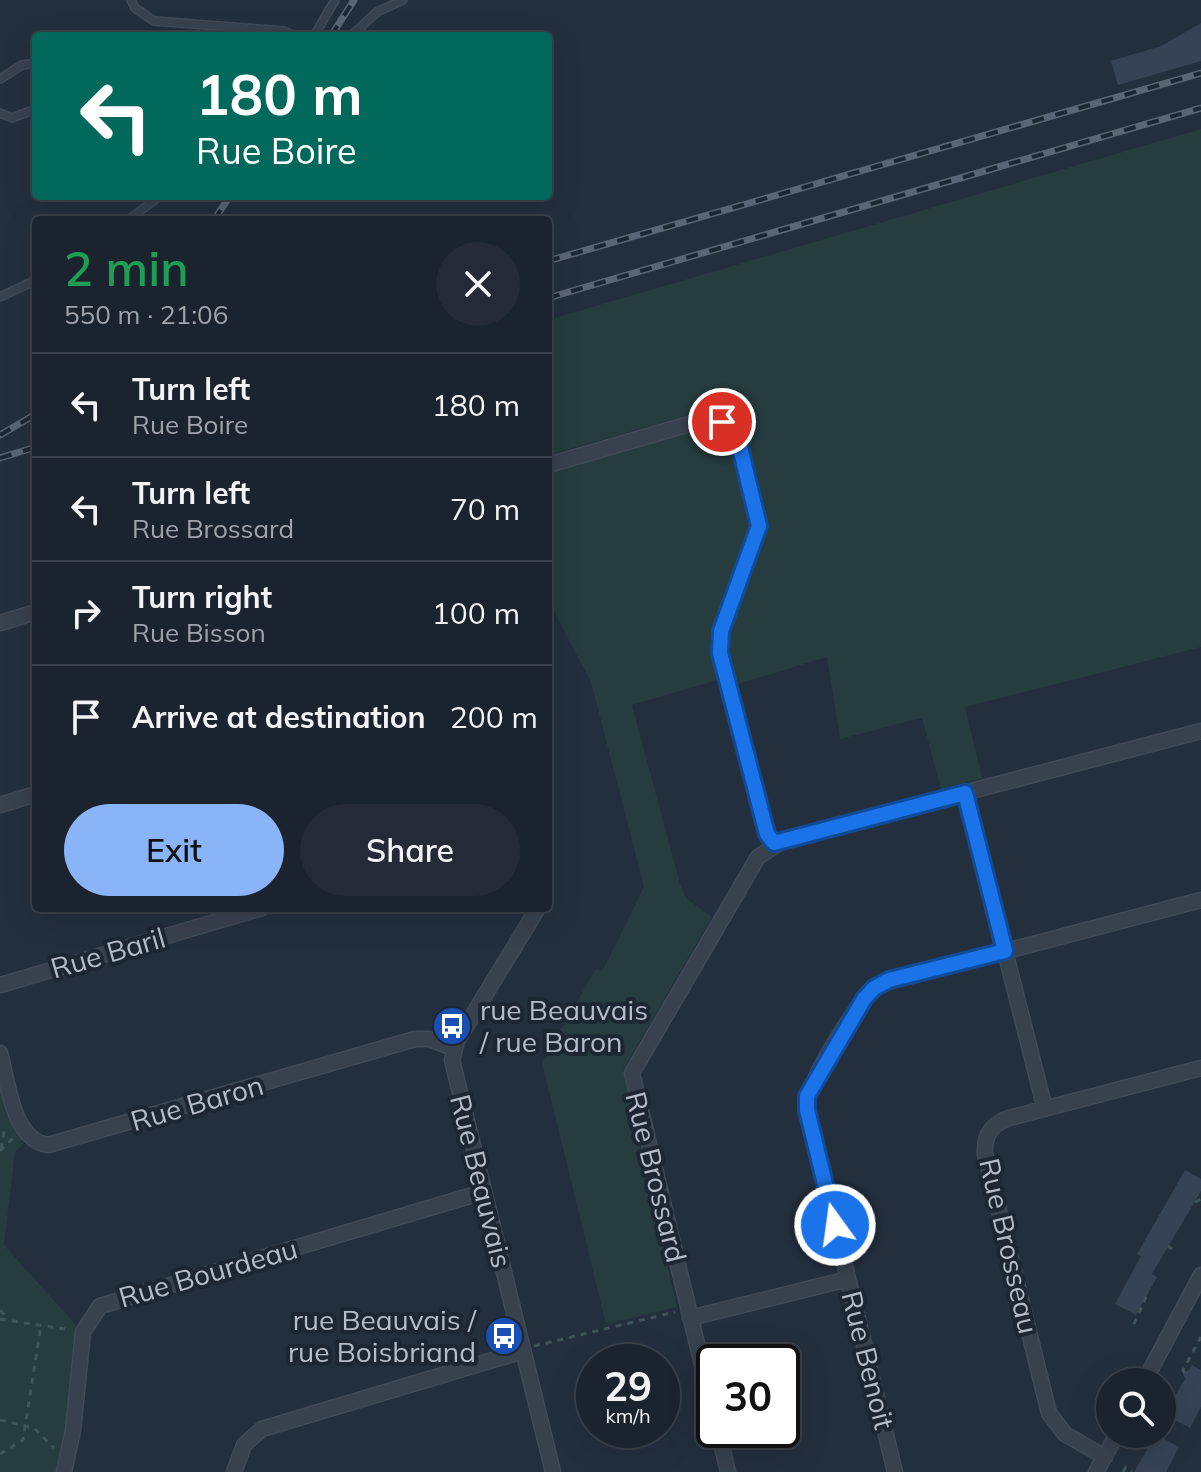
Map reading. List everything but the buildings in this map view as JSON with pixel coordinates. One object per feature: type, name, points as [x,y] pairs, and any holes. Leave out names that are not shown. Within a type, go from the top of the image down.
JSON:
[{"type":"street","points":[[552,464],[696,421],[722,422],[739,443],[759,526],[721,631],[720,653],[765,828],[774,843],[1201,731]]},
{"type":"street","points":[[0,623],[32,613]]},
{"type":"street","points":[[965,793],[1045,1109]]},
{"type":"street","points":[[0,805],[32,795]]},
{"type":"street","name":"Rue Brossard","points":[[696,1354],[684,1314],[632,1073],[758,857],[774,843]]},
{"type":"street","name":"Rue Benoit","points":[[895,1472],[807,1110],[809,1091],[874,988],[889,980],[1201,900]]},
{"type":"street","name":"Rue Baril","points":[[0,985],[248,912]]},
{"type":"street","points":[[453,1048],[536,912]]},
{"type":"street","name":"Rue Baron","points":[[0,1053],[21,1125],[35,1142],[48,1145],[415,1039],[429,1039],[453,1048]]},
{"type":"street","name":"Rue Beauvais","points":[[453,1048],[452,1060],[483,1192],[528,1349],[553,1472]]},
{"type":"street","name":"Rue Brosseau","points":[[1105,1457],[1065,1434],[1049,1413],[985,1154],[986,1140],[997,1124],[1201,1068]]},
{"type":"street","name":"Rue Bourdeau","points":[[64,1472],[74,1419],[83,1332],[100,1306],[483,1192]]},
{"type":"street","points":[[1151,1368],[1201,1275]]},
{"type":"street","points":[[684,1314],[848,1279]]},
{"type":"street","points":[[234,1472],[244,1445],[262,1429],[528,1349]]},
{"type":"street","points":[[722,1448],[728,1472]]},
{"type":"street","points":[[1096,1472],[1110,1448]]},
{"type":"lane","points":[[131,0],[135,8],[154,21],[286,32]]},
{"type":"lane","points":[[316,32],[335,0]]},
{"type":"lane","points":[[355,32],[377,12],[403,0]]},
{"type":"lane","points":[[0,79],[22,65],[32,64]]},
{"type":"lane","points":[[0,113],[12,118],[32,110]]},
{"type":"lane","points":[[133,216],[155,200]]},
{"type":"lane","points":[[0,297],[32,282]]},
{"type":"path","points":[[0,1150],[6,1117]]},
{"type":"path","points":[[0,1150],[17,1135]]},
{"type":"path","points":[[1195,1202],[1201,1199]]},
{"type":"path","points":[[1134,1324],[1146,1297]]},
{"type":"path","points":[[0,1310],[7,1318]]},
{"type":"path","points":[[528,1349],[684,1314]]},
{"type":"path","points":[[0,1319],[75,1331]]},
{"type":"path","points":[[0,1454],[23,1440],[39,1357],[41,1325]]},
{"type":"path","points":[[1185,1373],[1183,1370],[1201,1337]]},
{"type":"path","points":[[0,1420],[24,1424],[41,1432],[58,1453]]},
{"type":"path","points":[[1123,1472],[1126,1467],[1132,1471]]},
{"type":"green space","points":[[1201,129],[1201,647],[965,707],[982,778],[941,789],[922,718],[840,739],[827,657],[738,684],[729,660],[728,637],[765,534],[766,510],[745,434],[725,414],[703,411],[552,454],[552,319]]},
{"type":"green space","points":[[702,427],[714,427],[730,441],[751,518],[713,634],[717,680],[632,705],[680,884],[687,899],[712,917],[623,1070],[677,1307],[606,1324],[542,1062],[596,969],[602,972],[644,887],[591,682],[552,608],[552,472]]},
{"type":"green space","points":[[0,1081],[13,1125],[24,1144],[15,1152],[4,1245],[76,1325],[66,1423],[56,1472],[0,1472]]},
{"type":"railway","points":[[334,32],[354,0]]},
{"type":"railway","points":[[552,260],[1201,73]]},
{"type":"railway","points":[[552,297],[1201,108]]},
{"type":"railway","points":[[217,216],[227,200]]},
{"type":"railway","points":[[0,435],[32,416]]},
{"type":"railway","points":[[0,458],[32,448]]},
{"type":"place","name":"rue Beauvais / rue Baron","points":[[452,1026]]},
{"type":"place","name":"rue Beauvais / rue Boisbriand","points":[[504,1336]]},
{"type":"route","points":[[722,422],[737,437],[756,502],[759,526],[721,631],[720,653],[767,834],[774,843],[965,793],[1005,951],[889,980],[874,988],[864,999],[811,1086],[806,1103],[835,1225]]}]
